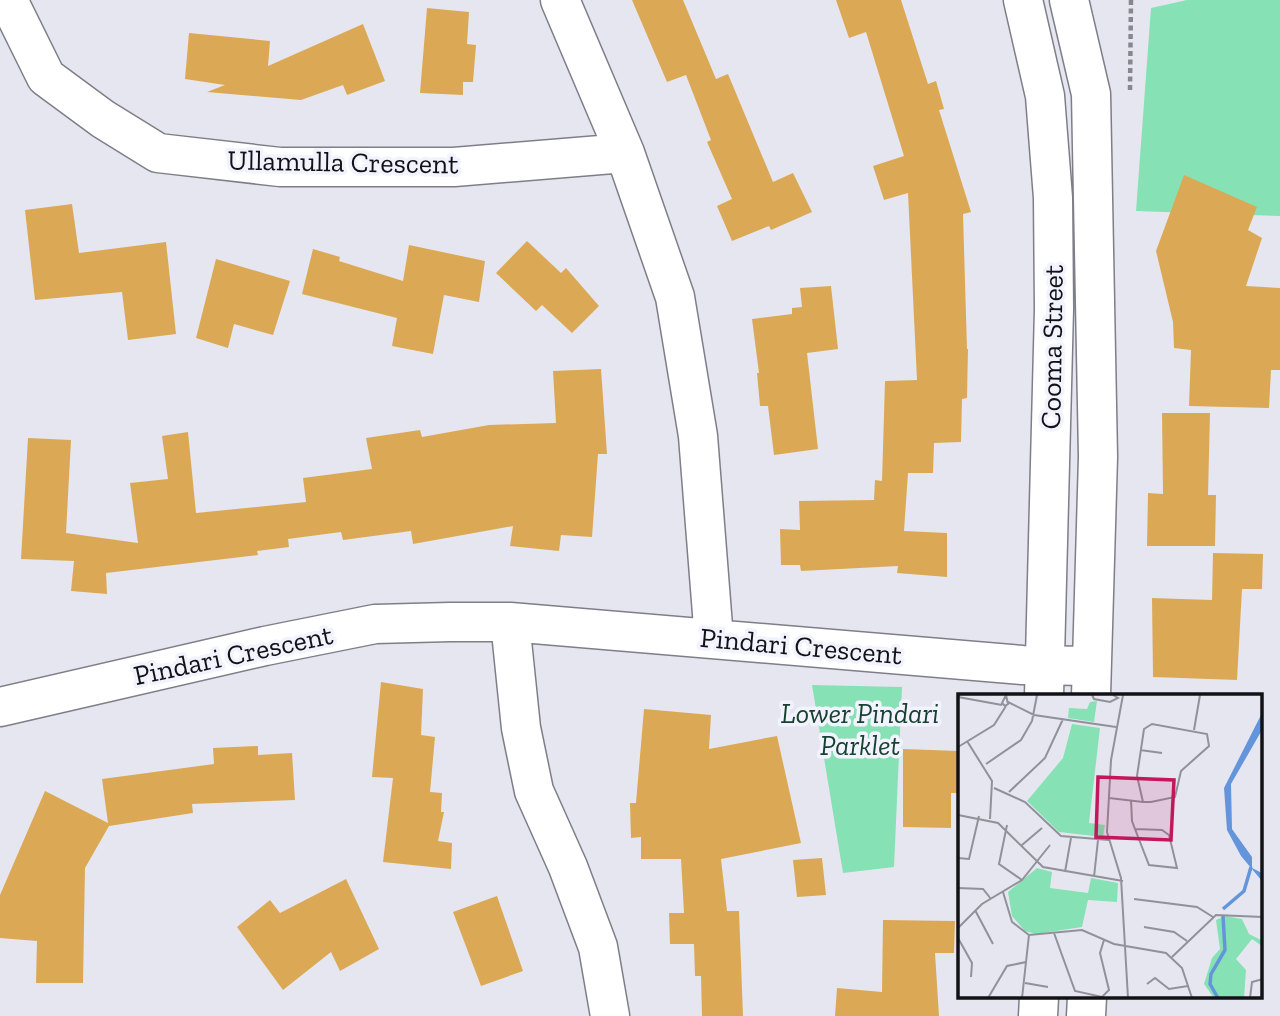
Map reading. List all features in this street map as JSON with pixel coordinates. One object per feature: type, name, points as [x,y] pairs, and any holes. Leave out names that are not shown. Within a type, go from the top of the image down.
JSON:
[{"type":"street","name":"Ullamulla Crescent","points":[[8,0],[46,77],[103,119],[158,153],[280,167],[454,167],[625,153]]},
{"type":"street","points":[[560,0],[625,153],[675,297],[698,436],[714,639]]},
{"type":"street","name":"Cooma Street","points":[[1023,0],[1045,96],[1053,198],[1054,309],[1044,680]]},
{"type":"street","name":"Cooma Street","points":[[1069,0],[1091,94],[1098,457],[1091,681]]},
{"type":"street","name":"Pindari Crescent","points":[[0,707],[265,646],[375,624],[450,622],[510,622],[1022,665],[1044,680],[1091,681]]},
{"type":"street","points":[[510,622],[521,728],[534,791],[568,867],[598,947],[610,1016]]},
{"type":"street","points":[[1038,1016],[1039,998]]},
{"type":"street","points":[[1086,1016],[1087,998]]},
{"type":"green space","points":[[1187,0],[1280,0],[1280,216],[1136,211],[1151,8]]},
{"type":"green space","name":"Lower Pindari Parklet","points":[[812,685],[902,687],[894,867],[843,873]]},
{"type":"building","points":[[632,0],[683,0],[716,79],[728,74],[773,182],[793,173],[812,212],[771,230],[769,226],[732,241],[717,206],[732,199],[707,142],[711,140],[686,75],[667,82]]},
{"type":"building","points":[[836,0],[901,0],[928,84],[936,81],[944,109],[939,110],[971,212],[963,214],[968,349],[967,398],[962,399],[961,442],[934,443],[933,473],[908,473],[904,531],[947,533],[947,577],[897,573],[898,566],[801,571],[800,565],[781,565],[780,529],[800,530],[799,501],[874,500],[875,480],[882,481],[885,381],[917,380],[908,193],[884,200],[873,166],[904,156],[866,32],[849,38]]},
{"type":"building","points":[[427,8],[469,12],[467,44],[476,45],[473,82],[463,82],[463,95],[420,93]]},
{"type":"building","points":[[363,24],[385,81],[347,95],[343,85],[301,100],[207,92],[225,85],[185,79],[189,33],[270,41],[268,66]]},
{"type":"building","points":[[1184,175],[1257,207],[1248,230],[1262,238],[1246,286],[1280,288],[1280,370],[1271,370],[1269,408],[1189,406],[1191,350],[1174,348],[1173,322],[1156,251]]},
{"type":"building","points":[[72,204],[79,253],[166,242],[176,334],[128,340],[122,292],[35,300],[25,210]]},
{"type":"building","points":[[527,241],[561,273],[566,268],[599,306],[572,333],[542,305],[536,311],[496,273]]},
{"type":"building","points":[[409,245],[485,261],[479,302],[444,295],[433,354],[392,346],[397,318],[302,294],[313,249],[340,257],[339,261],[403,281]]},
{"type":"building","points":[[216,259],[290,281],[273,335],[234,324],[228,348],[196,338]]},
{"type":"building","points":[[831,286],[838,349],[807,353],[818,449],[774,455],[768,406],[760,406],[752,319],[792,314],[792,308],[802,307],[800,288]]},
{"type":"building","points":[[601,369],[607,454],[598,454],[592,537],[561,535],[559,551],[510,546],[513,526],[413,544],[411,531],[343,540],[341,532],[288,539],[289,547],[257,551],[258,555],[106,573],[107,594],[71,591],[74,561],[21,559],[28,438],[71,440],[66,533],[138,543],[130,483],[168,479],[162,436],[188,432],[196,513],[306,502],[303,478],[372,469],[366,438],[420,430],[422,437],[489,425],[556,423],[553,371]]},
{"type":"building","points":[[1162,413],[1210,413],[1208,495],[1216,495],[1215,546],[1147,546],[1148,493],[1163,494]]},
{"type":"building","points":[[1213,553],[1263,554],[1262,589],[1242,589],[1237,680],[1153,677],[1152,598],[1212,600]]},
{"type":"building","points":[[381,682],[423,689],[421,735],[435,737],[430,792],[442,793],[441,812],[444,812],[438,841],[452,843],[451,869],[383,862],[393,778],[372,777]]},
{"type":"building","points":[[644,709],[711,715],[709,749],[777,736],[801,843],[721,859],[727,911],[739,911],[743,1016],[702,1016],[701,976],[695,976],[694,944],[670,944],[669,913],[684,913],[681,859],[641,859],[641,837],[631,838],[630,803],[636,803]]},
{"type":"building","points":[[258,746],[258,755],[292,753],[295,800],[192,804],[193,813],[109,826],[85,868],[83,983],[36,983],[37,941],[0,938],[0,895],[45,791],[108,823],[102,779],[214,764],[213,748]]},
{"type":"building","points":[[903,749],[958,751],[958,793],[951,793],[951,828],[903,827]]},
{"type":"building","points":[[822,858],[826,895],[797,897],[793,860]]},
{"type":"building","points":[[346,879],[379,949],[340,971],[331,952],[283,990],[237,927],[270,900],[280,913]]},
{"type":"building","points":[[497,896],[523,971],[481,986],[453,912]]},
{"type":"building","points":[[883,920],[955,921],[954,953],[935,953],[939,1016],[835,1016],[837,988],[882,992]]}]
